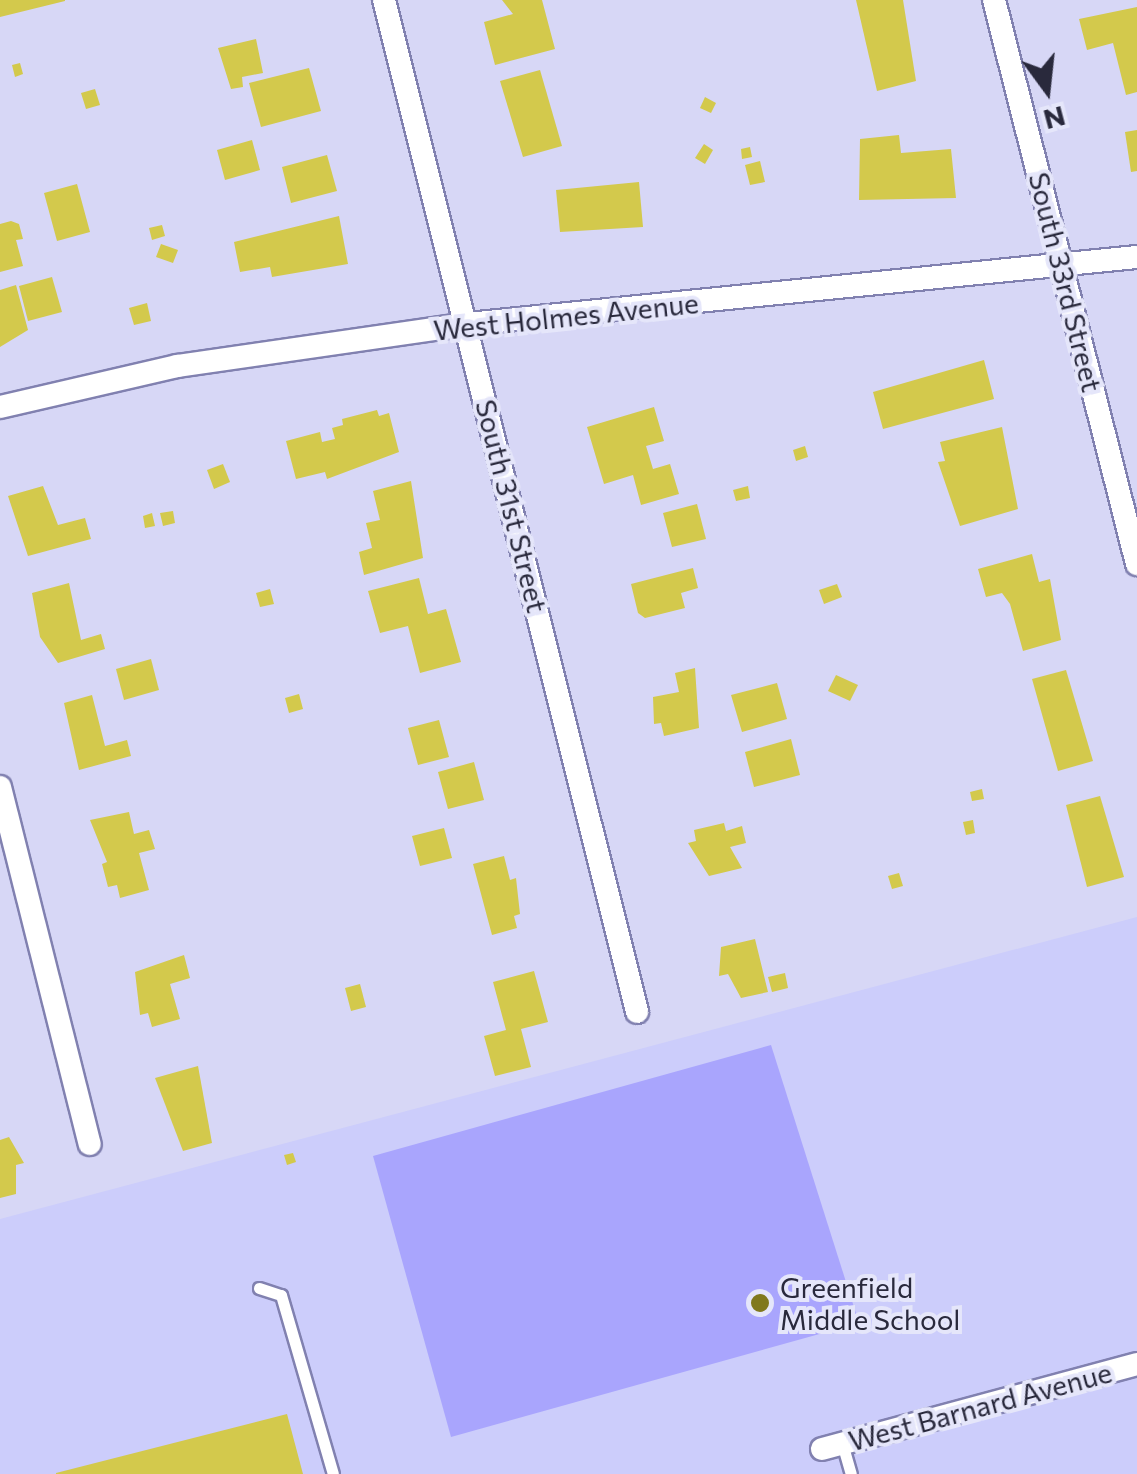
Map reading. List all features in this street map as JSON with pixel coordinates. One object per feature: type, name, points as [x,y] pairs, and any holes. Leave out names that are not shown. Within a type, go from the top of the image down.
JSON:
[{"type":"street","name":"South 31st Street","points":[[384,0],[468,324],[636,1012]]},
{"type":"street","name":"South 33rd Street","points":[[994,0],[1137,564]]},
{"type":"street","name":"West Holmes Avenue","points":[[0,407],[178,366],[468,324],[1063,268],[1137,257]]},
{"type":"street","points":[[0,787],[90,1144]]},
{"type":"street","name":"West Barnard Avenue","points":[[832,1446],[1137,1364]]},
{"type":"lane","points":[[259,1288],[281,1296],[332,1474]]},
{"type":"lane","points":[[832,1446],[851,1474]]},
{"type":"shaded area","name":"Greenfield Middle School","points":[[1137,917],[1137,1474],[0,1474],[0,1219]]},
{"type":"shaded area","points":[[771,1045],[859,1323],[451,1437],[373,1156]]},
{"type":"building","points":[[0,0],[65,0],[65,1],[0,17]]},
{"type":"building","points":[[502,0],[542,0],[555,49],[495,65],[484,22],[513,14]]},
{"type":"building","points":[[856,0],[903,0],[916,81],[877,91]]},
{"type":"building","points":[[1137,7],[1137,92],[1126,95],[1113,43],[1087,50],[1079,19]]},
{"type":"building","points":[[256,39],[263,73],[242,77],[243,87],[231,89],[218,48]]},
{"type":"building","points":[[20,63],[23,74],[15,77],[12,65]]},
{"type":"building","points":[[309,68],[321,111],[261,127],[249,83]]},
{"type":"building","points":[[540,70],[562,146],[523,157],[500,81]]},
{"type":"building","points":[[95,89],[100,105],[86,109],[81,93]]},
{"type":"building","points":[[705,97],[716,103],[711,113],[700,108]]},
{"type":"building","points":[[1137,130],[1137,171],[1131,172],[1125,132]]},
{"type":"building","points":[[899,135],[901,153],[951,149],[956,198],[859,200],[860,139]]},
{"type":"building","points":[[252,140],[260,170],[225,180],[217,150]]},
{"type":"building","points":[[704,144],[713,150],[705,164],[695,158]]},
{"type":"building","points":[[750,147],[752,157],[742,159],[741,149]]},
{"type":"building","points":[[327,155],[337,191],[291,203],[282,167]]},
{"type":"building","points":[[760,161],[765,182],[750,185],[745,165]]},
{"type":"building","points":[[639,182],[643,227],[560,232],[556,190]]},
{"type":"building","points":[[77,184],[90,232],[57,241],[44,193]]},
{"type":"building","points":[[339,216],[348,264],[272,277],[270,267],[240,272],[234,242]]},
{"type":"building","points":[[0,224],[19,224],[23,239],[16,240],[23,266],[0,272]]},
{"type":"building","points":[[162,225],[165,236],[152,240],[149,228]]},
{"type":"building","points":[[161,244],[178,250],[173,263],[156,257]]},
{"type":"building","points":[[52,277],[62,312],[28,321],[19,286]]},
{"type":"building","points":[[16,285],[28,330],[0,347],[0,290]]},
{"type":"building","points":[[147,303],[151,321],[134,325],[129,308]]},
{"type":"building","points":[[984,360],[994,399],[883,429],[873,392]]},
{"type":"building","points":[[654,407],[664,441],[646,446],[653,469],[670,464],[679,494],[641,505],[633,475],[604,484],[587,427]]},
{"type":"building","points":[[377,410],[379,416],[389,413],[399,452],[327,479],[325,472],[296,479],[286,441],[320,432],[322,442],[335,439],[332,428],[343,425],[342,419]]},
{"type":"building","points":[[1002,427],[1018,509],[960,526],[938,462],[945,461],[940,442]]},
{"type":"building","points":[[805,446],[808,457],[796,461],[793,450]]},
{"type":"building","points":[[223,464],[230,482],[214,489],[207,470]]},
{"type":"building","points":[[411,481],[423,558],[364,575],[359,552],[372,548],[366,523],[380,520],[373,491]]},
{"type":"building","points":[[43,486],[58,525],[85,518],[91,539],[28,556],[8,496]]},
{"type":"building","points":[[748,486],[750,498],[736,501],[733,490]]},
{"type":"building","points":[[697,504],[706,539],[672,547],[663,513]]},
{"type":"building","points":[[173,511],[175,523],[163,526],[160,513]]},
{"type":"building","points":[[152,513],[155,526],[145,528],[143,516]]},
{"type":"building","points":[[1032,554],[1039,582],[1050,579],[1061,640],[1023,651],[1010,604],[1002,593],[986,597],[978,569]]},
{"type":"building","points":[[693,568],[698,588],[681,593],[685,608],[645,618],[638,613],[631,584]]},
{"type":"building","points":[[419,578],[428,614],[446,609],[461,662],[420,673],[408,626],[380,633],[368,591]]},
{"type":"building","points":[[69,583],[81,640],[101,634],[105,649],[58,663],[40,637],[32,593]]},
{"type":"building","points":[[837,584],[842,597],[824,604],[819,590]]},
{"type":"building","points":[[270,589],[274,604],[260,607],[256,593]]},
{"type":"building","points":[[151,659],[159,690],[124,700],[116,669]]},
{"type":"building","points":[[695,668],[699,728],[664,736],[661,723],[654,724],[653,697],[679,692],[675,673]]},
{"type":"building","points":[[1066,670],[1093,761],[1058,771],[1032,679]]},
{"type":"building","points":[[836,675],[858,685],[850,701],[828,691]]},
{"type":"building","points":[[777,683],[787,719],[742,732],[731,695]]},
{"type":"building","points":[[299,694],[303,709],[289,713],[285,698]]},
{"type":"building","points":[[92,695],[105,746],[127,740],[131,756],[79,770],[64,703]]},
{"type":"building","points":[[439,720],[449,757],[418,765],[408,728]]},
{"type":"building","points":[[791,739],[800,775],[754,787],[745,752]]},
{"type":"building","points":[[474,762],[484,800],[448,809],[438,772]]},
{"type":"building","points":[[982,789],[984,799],[972,801],[970,792]]},
{"type":"building","points":[[1100,796],[1124,877],[1087,887],[1066,805]]},
{"type":"building","points":[[129,812],[134,834],[149,830],[155,849],[139,853],[149,890],[120,898],[117,885],[108,887],[102,864],[107,862],[90,820]]},
{"type":"building","points":[[973,820],[975,833],[966,835],[963,822]]},
{"type":"building","points":[[724,823],[726,831],[742,826],[746,843],[730,847],[742,868],[709,876],[688,843],[696,841],[694,830]]},
{"type":"building","points":[[444,828],[452,858],[420,866],[412,836]]},
{"type":"building","points":[[504,856],[510,880],[516,878],[520,914],[514,916],[517,928],[492,935],[473,864]]},
{"type":"building","points":[[899,873],[903,886],[892,889],[888,876]]},
{"type":"building","points":[[755,939],[768,992],[741,998],[728,974],[719,976],[721,947]]},
{"type":"building","points":[[184,955],[190,978],[170,984],[180,1019],[152,1027],[148,1013],[140,1015],[135,972]]},
{"type":"building","points":[[534,971],[548,1022],[521,1029],[531,1067],[495,1076],[484,1036],[506,1030],[493,982]]},
{"type":"building","points":[[785,973],[788,988],[772,992],[768,977]]},
{"type":"building","points":[[360,984],[366,1007],[351,1011],[345,988]]},
{"type":"building","points":[[198,1066],[212,1143],[183,1151],[155,1078]]},
{"type":"building","points":[[9,1137],[24,1163],[16,1165],[16,1194],[0,1198],[0,1140]]},
{"type":"building","points":[[293,1153],[296,1162],[287,1165],[284,1155]]},
{"type":"building","points":[[287,1414],[303,1474],[56,1474],[56,1473]]},
{"type":"place","name":"Greenfield Middle School","points":[[760,1303]]}]
